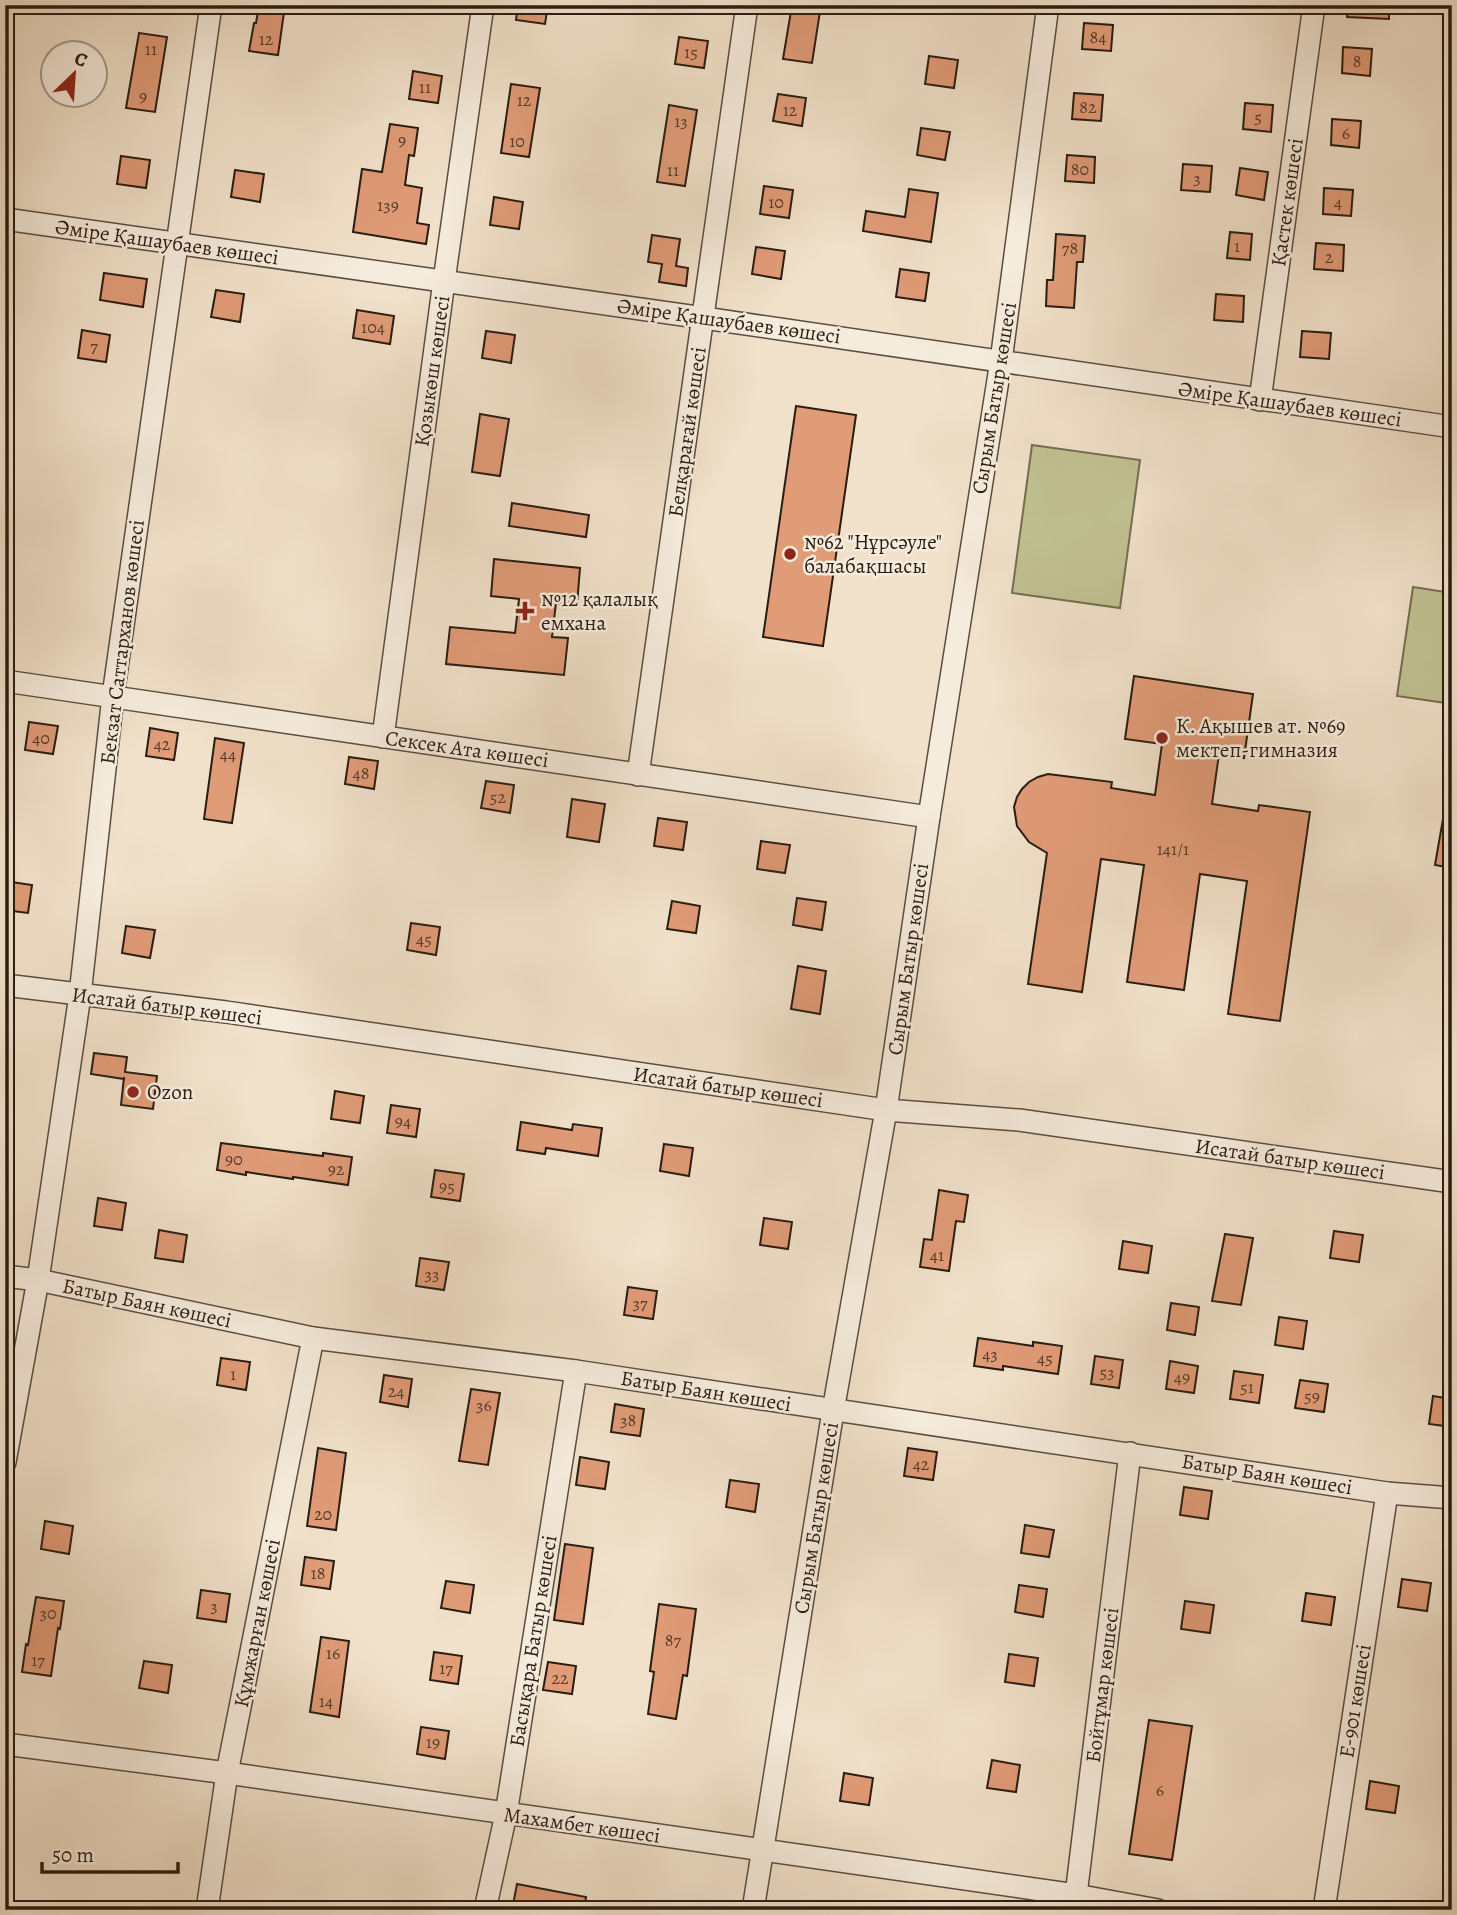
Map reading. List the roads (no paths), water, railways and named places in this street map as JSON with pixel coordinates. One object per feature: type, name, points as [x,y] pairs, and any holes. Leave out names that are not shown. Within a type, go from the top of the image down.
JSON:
[{"type":"street","name":"Бекзат Саттарханов көшесі","points":[[5,1462],[38,1280],[80,995],[113,696],[211,5]]},
{"type":"street","name":"Қозыкөш көшесі","points":[[383,737],[483,5]]},
{"type":"street","name":"Белқарағай көшесі","points":[[638,775],[747,5]]},
{"type":"street","name":"Сырым Батыр көшесі","points":[[753,1910],[833,1411],[886,1110],[1001,361],[1048,5]]},
{"type":"street","name":"Қастек көшесі","points":[[1260,400],[1314,5]]},
{"type":"street","name":"Әміре Қашаубаев көшесі","points":[[5,219],[1452,427]]},
{"type":"street","name":"Сексек Ата көшесі","points":[[5,681],[929,817]]},
{"type":"street","name":"Исатай батыр көшесі","points":[[5,985],[226,1012],[886,1110],[1019,1120],[1452,1182]]},
{"type":"street","name":"Батыр Баян көшесі","points":[[5,1276],[38,1280],[313,1338],[576,1371],[1387,1493],[1452,1498]]},
{"type":"street","name":"Құмжарған көшесі","points":[[207,1910],[227,1773],[313,1338]]},
{"type":"street","name":"Басықара Батыр көшесі","points":[[485,1910],[506,1814],[576,1371]]},
{"type":"street","name":"Бойтұмар көшесі","points":[[1076,1895],[1130,1453]]},
{"type":"street","name":"Е-901 көшесі","points":[[1324,1910],[1387,1493]]},
{"type":"street","name":"Махамбет көшесі","points":[[5,1744],[227,1773],[1076,1895],[1158,1910]]},
{"type":"street","points":[[1061,1910],[1076,1895]]},
{"type":"place","name":"№62 \"Нұрсәуле\" балабақшасы","points":[[790,554]]},
{"type":"place","name":"№12 қалалық емхана","points":[[525,611]]},
{"type":"place","name":"К. Ақышев ат. №69 мектеп-гимназия","points":[[1162,738]]},
{"type":"place","name":"Ozon","points":[[133,1092]]}]
